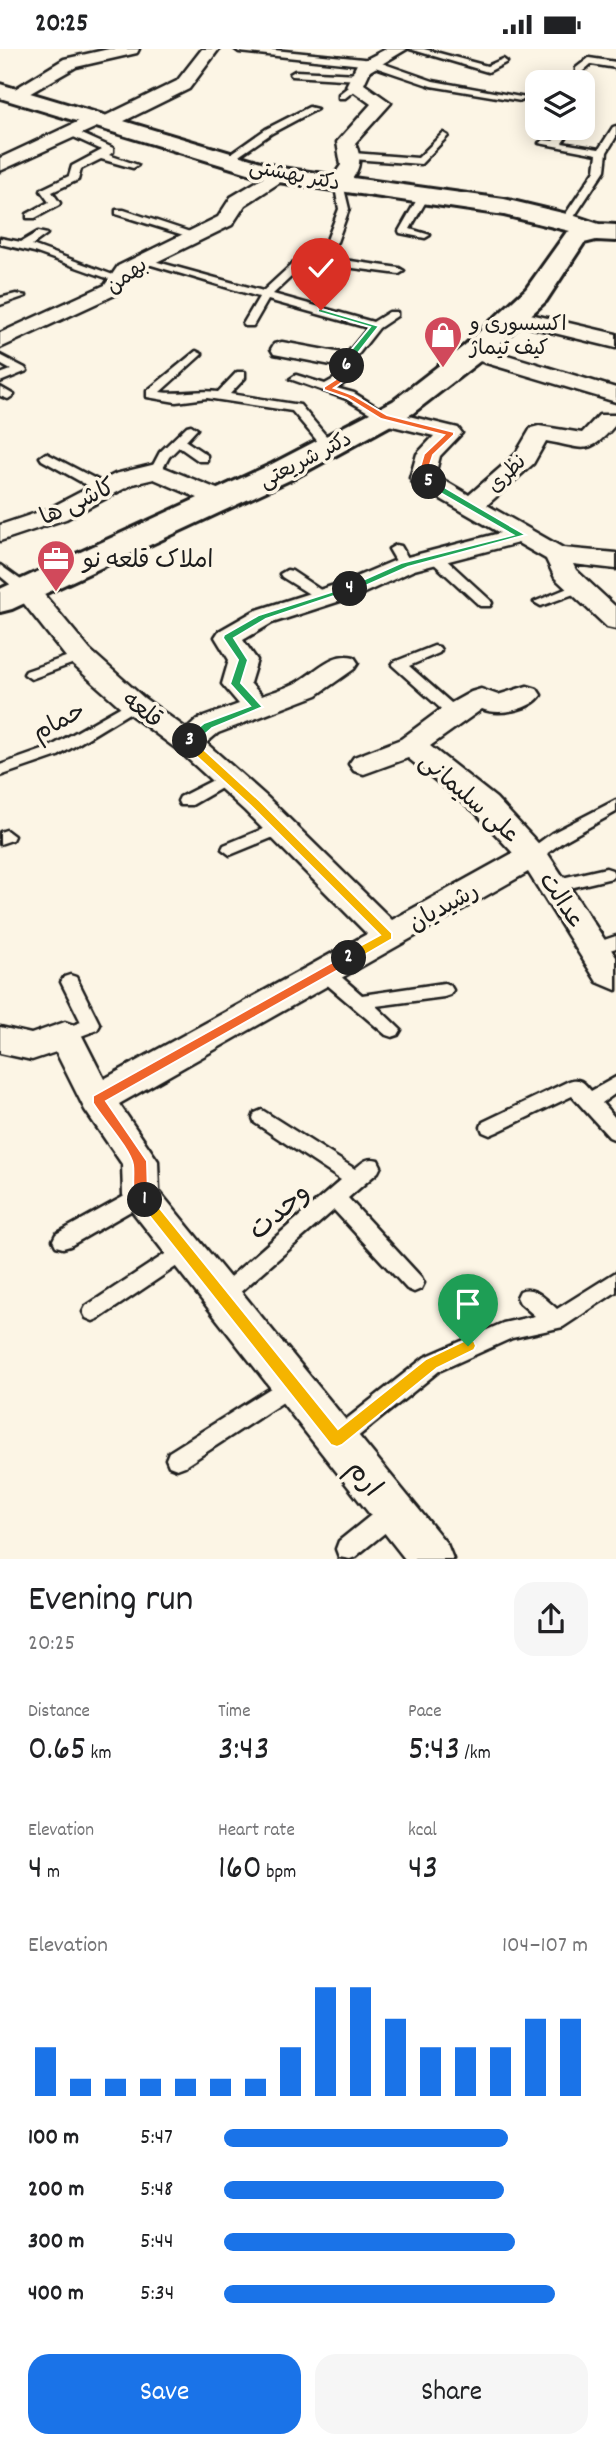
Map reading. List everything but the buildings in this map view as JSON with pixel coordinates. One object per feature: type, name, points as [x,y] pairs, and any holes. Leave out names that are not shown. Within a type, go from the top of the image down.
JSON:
[{"type":"main road","name":"دکتر بهشتی","points":[[4,93],[278,175],[504,207],[566,221],[609,237]]},
{"type":"main road","name":"دکتر شریعتی","points":[[14,596],[223,500],[404,407],[474,352],[536,295],[563,252],[609,237]]},
{"type":"street","points":[[4,93],[70,63],[131,49]]},
{"type":"street","points":[[0,165],[70,132],[183,85],[206,59],[211,49]]},
{"type":"street","points":[[338,184],[352,168],[353,156],[346,142],[382,103],[352,87],[363,68],[399,49]]},
{"type":"street","name":"بهمن","points":[[0,341],[112,289],[125,271],[225,221],[238,201],[278,175]]},
{"type":"street","points":[[513,316],[616,341]]},
{"type":"street","points":[[282,348],[346,361]]},
{"type":"street","points":[[474,352],[616,395]]},
{"type":"street","points":[[384,417],[450,433],[429,454],[422,478],[557,555],[616,561]]},
{"type":"street","name":"نظری","points":[[472,505],[525,459],[539,433],[587,441],[607,420]]},
{"type":"street","points":[[156,471],[223,500]]},
{"type":"street","name":"کاشی ها","points":[[0,533],[57,514],[124,479],[156,471]]},
{"type":"street","points":[[257,707],[236,684],[243,660],[228,638],[263,617],[324,597],[400,557],[436,558],[521,535]]},
{"type":"street","points":[[557,555],[564,573],[616,621]]},
{"type":"street","name":"قلعه","points":[[14,596],[134,704],[188,743],[227,778],[388,936]]},
{"type":"street","points":[[188,743],[208,726],[307,689],[344,663]]},
{"type":"street","name":"علی سلیمانی","points":[[527,695],[496,705],[481,698],[454,713],[411,746],[463,785],[533,856]]},
{"type":"street","points":[[364,764],[411,746]]},
{"type":"street","name":"عدالت","points":[[533,856],[554,886],[605,945],[609,973],[616,978]]},
{"type":"street","name":"رشیدیان","points":[[97,1100],[533,856]]},
{"type":"street","points":[[0,1040],[32,1047],[65,1035],[97,1100],[140,1161],[141,1195]]},
{"type":"street","name":"ارم","points":[[141,1195],[432,1559]]},
{"type":"lane","points":[[239,49],[373,63],[431,83],[521,98]]},
{"type":"lane","points":[[414,49],[488,69],[503,62]]},
{"type":"lane","points":[[579,70],[589,61],[616,65]]},
{"type":"lane","points":[[399,74],[413,64]]},
{"type":"lane","points":[[295,74],[352,87]]},
{"type":"lane","points":[[227,160],[269,131],[312,109]]},
{"type":"lane","points":[[566,221],[600,170],[616,129]]},
{"type":"lane","points":[[31,216],[54,203],[46,191],[74,178],[76,167],[110,150],[70,132]]},
{"type":"lane","points":[[353,156],[421,161],[443,136]]},
{"type":"lane","points":[[556,140],[550,144],[608,150]]},
{"type":"lane","points":[[99,155],[133,165]]},
{"type":"lane","points":[[249,324],[266,294],[305,258],[332,242],[344,209],[338,184]]},
{"type":"lane","points":[[424,196],[404,231],[425,236]]},
{"type":"lane","points":[[120,212],[194,235]]},
{"type":"lane","points":[[23,246],[42,234]]},
{"type":"lane","points":[[0,241],[37,249],[119,279]]},
{"type":"lane","points":[[305,258],[399,271]]},
{"type":"lane","points":[[143,261],[375,326]]},
{"type":"lane","points":[[0,302],[20,296]]},
{"type":"lane","points":[[327,389],[349,375],[346,361],[375,326],[393,314]]},
{"type":"lane","points":[[197,354],[151,394],[177,398],[207,394],[296,408],[329,447]]},
{"type":"lane","points":[[0,359],[21,371],[0,379]]},
{"type":"lane","points":[[220,397],[241,375]]},
{"type":"lane","points":[[296,379],[350,396],[384,417]]},
{"type":"lane","points":[[268,403],[275,391]]},
{"type":"lane","points":[[156,471],[164,455],[191,429]]},
{"type":"lane","points":[[178,441],[203,458]]},
{"type":"lane","points":[[46,457],[104,489]]},
{"type":"lane","points":[[436,558],[485,603]]},
{"type":"lane","points":[[0,569],[14,596]]},
{"type":"lane","points":[[287,574],[324,597]]},
{"type":"lane","points":[[541,602],[580,587]]},
{"type":"lane","points":[[434,650],[399,665],[454,713]]},
{"type":"lane","points":[[31,674],[80,656]]},
{"type":"lane","name":"حمام","points":[[0,771],[53,753],[134,704]]},
{"type":"lane","points":[[186,800],[227,778]]},
{"type":"lane","points":[[533,856],[558,837],[616,805]]},
{"type":"lane","points":[[230,849],[280,828]]},
{"type":"lane","points":[[554,886],[606,874]]},
{"type":"lane","points":[[324,972],[392,1030]]},
{"type":"lane","points":[[65,1035],[91,1025],[70,982]]},
{"type":"lane","points":[[358,1002],[444,990]]},
{"type":"lane","points":[[589,1103],[616,1084]]},
{"type":"lane","points":[[491,1128],[575,1086],[616,1132]]},
{"type":"lane","points":[[262,1118],[355,1179]]},
{"type":"lane","name":"وحدت","points":[[222,1296],[371,1165]]},
{"type":"lane","points":[[63,1240],[141,1195]]},
{"type":"lane","points":[[335,1197],[414,1283]]},
{"type":"lane","points":[[93,1312],[185,1250]]},
{"type":"lane","points":[[337,1440],[432,1364],[510,1329],[556,1321],[616,1281]]},
{"type":"lane","points":[[527,1297],[556,1321]]},
{"type":"lane","points":[[177,1459],[293,1384]]},
{"type":"lane","points":[[347,1549],[394,1511]]},
{"type":"place","name":"اکسسوری و کیف تیماژ","points":[[443,369]]},
{"type":"place","name":"املاک قلعه نو","points":[[56,593]]},
{"type":"route","points":[[321,310],[375,326],[346,361],[349,375],[327,389],[350,396],[384,417],[450,433],[429,454],[422,478],[521,535],[405,565],[353,588],[263,617],[228,638],[243,660],[236,684],[257,707],[208,726],[188,743],[256,804],[388,936],[97,1100],[140,1161],[141,1195],[337,1440],[432,1364],[468,1346]]}]
